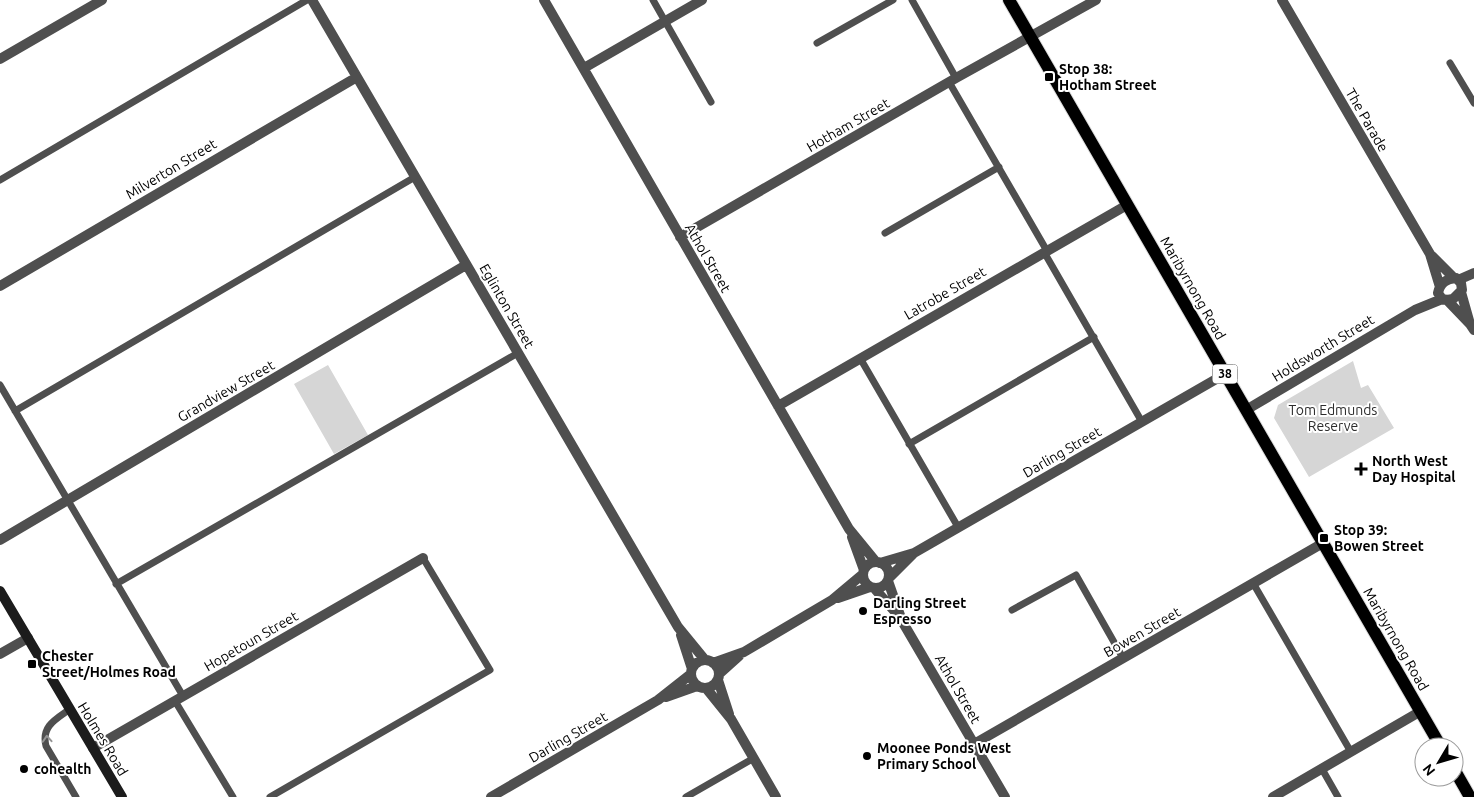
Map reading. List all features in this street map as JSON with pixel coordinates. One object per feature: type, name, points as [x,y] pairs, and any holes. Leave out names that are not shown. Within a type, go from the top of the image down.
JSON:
[{"type":"main road","name":"Maribyrnong Road","points":[[1009,0],[1435,737]]},
{"type":"street","points":[[0,59],[102,0]]},
{"type":"street","name":"Eglinton Street","points":[[312,0],[678,627],[709,662]]},
{"type":"street","name":"Athol Street","points":[[544,0],[849,529],[878,562]]},
{"type":"street","points":[[584,68],[702,0]]},
{"type":"street","name":"Hotham Street","points":[[680,237],[1096,0]]},
{"type":"street","name":"The Parade","points":[[1282,0],[1430,254],[1442,294],[1472,327]]},
{"type":"street","name":"Milverton Street","points":[[0,286],[357,77]]},
{"type":"street","name":"Latrobe Street","points":[[778,406],[1127,205]]},
{"type":"street","name":"The Parade","points":[[1430,254],[1459,284],[1472,327]]},
{"type":"street","name":"Grandview Street","points":[[0,540],[466,265]]},
{"type":"street","points":[[1459,284],[1445,281],[1442,294],[1453,299],[1459,284],[1474,275]]},
{"type":"street","name":"Holdsworth Street","points":[[1246,410],[1442,294]]},
{"type":"street","name":"Darling Street","points":[[888,580],[914,553],[1225,374]]},
{"type":"street","name":"Athol Street","points":[[849,529],[863,572]]},
{"type":"street","name":"Bowen Street","points":[[974,744],[1323,543]]},
{"type":"street","name":"Darling Street","points":[[878,562],[914,553]]},
{"type":"street","name":"Hopetoun Street","points":[[93,748],[424,558]]},
{"type":"street","points":[[701,687],[713,686],[718,677],[744,652],[832,600],[863,572],[869,564],[878,562],[886,567],[888,580],[882,587],[872,588],[832,600]]},
{"type":"street","points":[[863,572],[864,582],[872,588]]},
{"type":"street","name":"Athol Street","points":[[888,580],[902,621],[1005,797]]},
{"type":"street","name":"Athol Street","points":[[872,588],[902,621]]},
{"type":"street","name":"Holmes Road","points":[[0,591],[122,797]]},
{"type":"street","name":"Eglinton Street","points":[[678,627],[691,671]]},
{"type":"street","points":[[0,654],[28,638]]},
{"type":"street","points":[[744,652],[709,662],[697,663],[691,671],[694,683],[701,687],[731,719],[776,797]]},
{"type":"street","points":[[709,662],[716,666],[731,719]]},
{"type":"street","name":"Darling Street","points":[[491,797],[658,700],[691,671]]},
{"type":"street","name":"Darling Street","points":[[658,700],[701,687]]},
{"type":"street","points":[[1273,797],[1421,711]]},
{"type":"lane","points":[[0,180],[307,0]]},
{"type":"lane","points":[[653,0],[711,102]]},
{"type":"lane","points":[[817,43],[893,0]]},
{"type":"lane","points":[[912,0],[999,167],[1142,422]]},
{"type":"lane","points":[[1450,63],[1474,103]]},
{"type":"lane","points":[[885,232],[999,167]]},
{"type":"lane","points":[[15,411],[415,177]]},
{"type":"lane","points":[[909,444],[1094,337]]},
{"type":"lane","points":[[116,584],[518,353]]},
{"type":"lane","points":[[860,358],[958,527]]},
{"type":"lane","points":[[0,385],[116,584],[233,797]]},
{"type":"lane","points":[[270,797],[490,670],[424,558]]},
{"type":"lane","points":[[1012,610],[1076,575],[1122,658]]},
{"type":"lane","points":[[1253,583],[1351,752]]},
{"type":"lane","points":[[70,709],[51,722],[46,728],[44,739],[46,746],[76,797]]},
{"type":"lane","points":[[686,797],[754,758]]},
{"type":"lane","points":[[1322,769],[1338,797]]},
{"type":"green space","name":"Tom Edmunds Reserve","points":[[1353,361],[1361,388],[1368,385],[1394,428],[1309,477],[1274,418],[1278,405]]},
{"type":"green space","points":[[328,365],[368,435],[334,454],[294,384]]},
{"type":"tram line","points":[[1012,0],[1440,737]]},
{"type":"tram line","points":[[1395,673],[1431,737]]},
{"type":"tram line","points":[[1464,778],[1474,796]]},
{"type":"tram line","points":[[1460,787],[1466,797]]},
{"type":"place","name":"Stop 38: Hotham Street","points":[[1049,77]]},
{"type":"place","name":"North West Day Hospital","points":[[1361,469]]},
{"type":"place","name":"Stop 39: Bowen Street","points":[[1324,538]]},
{"type":"place","name":"Darling Street Espresso","points":[[863,611]]},
{"type":"place","name":"Chester Street/Holmes Road","points":[[32,664]]},
{"type":"place","name":"Moonee Ponds West Primary School","points":[[867,756]]},
{"type":"place","name":"cohealth","points":[[24,769]]}]
